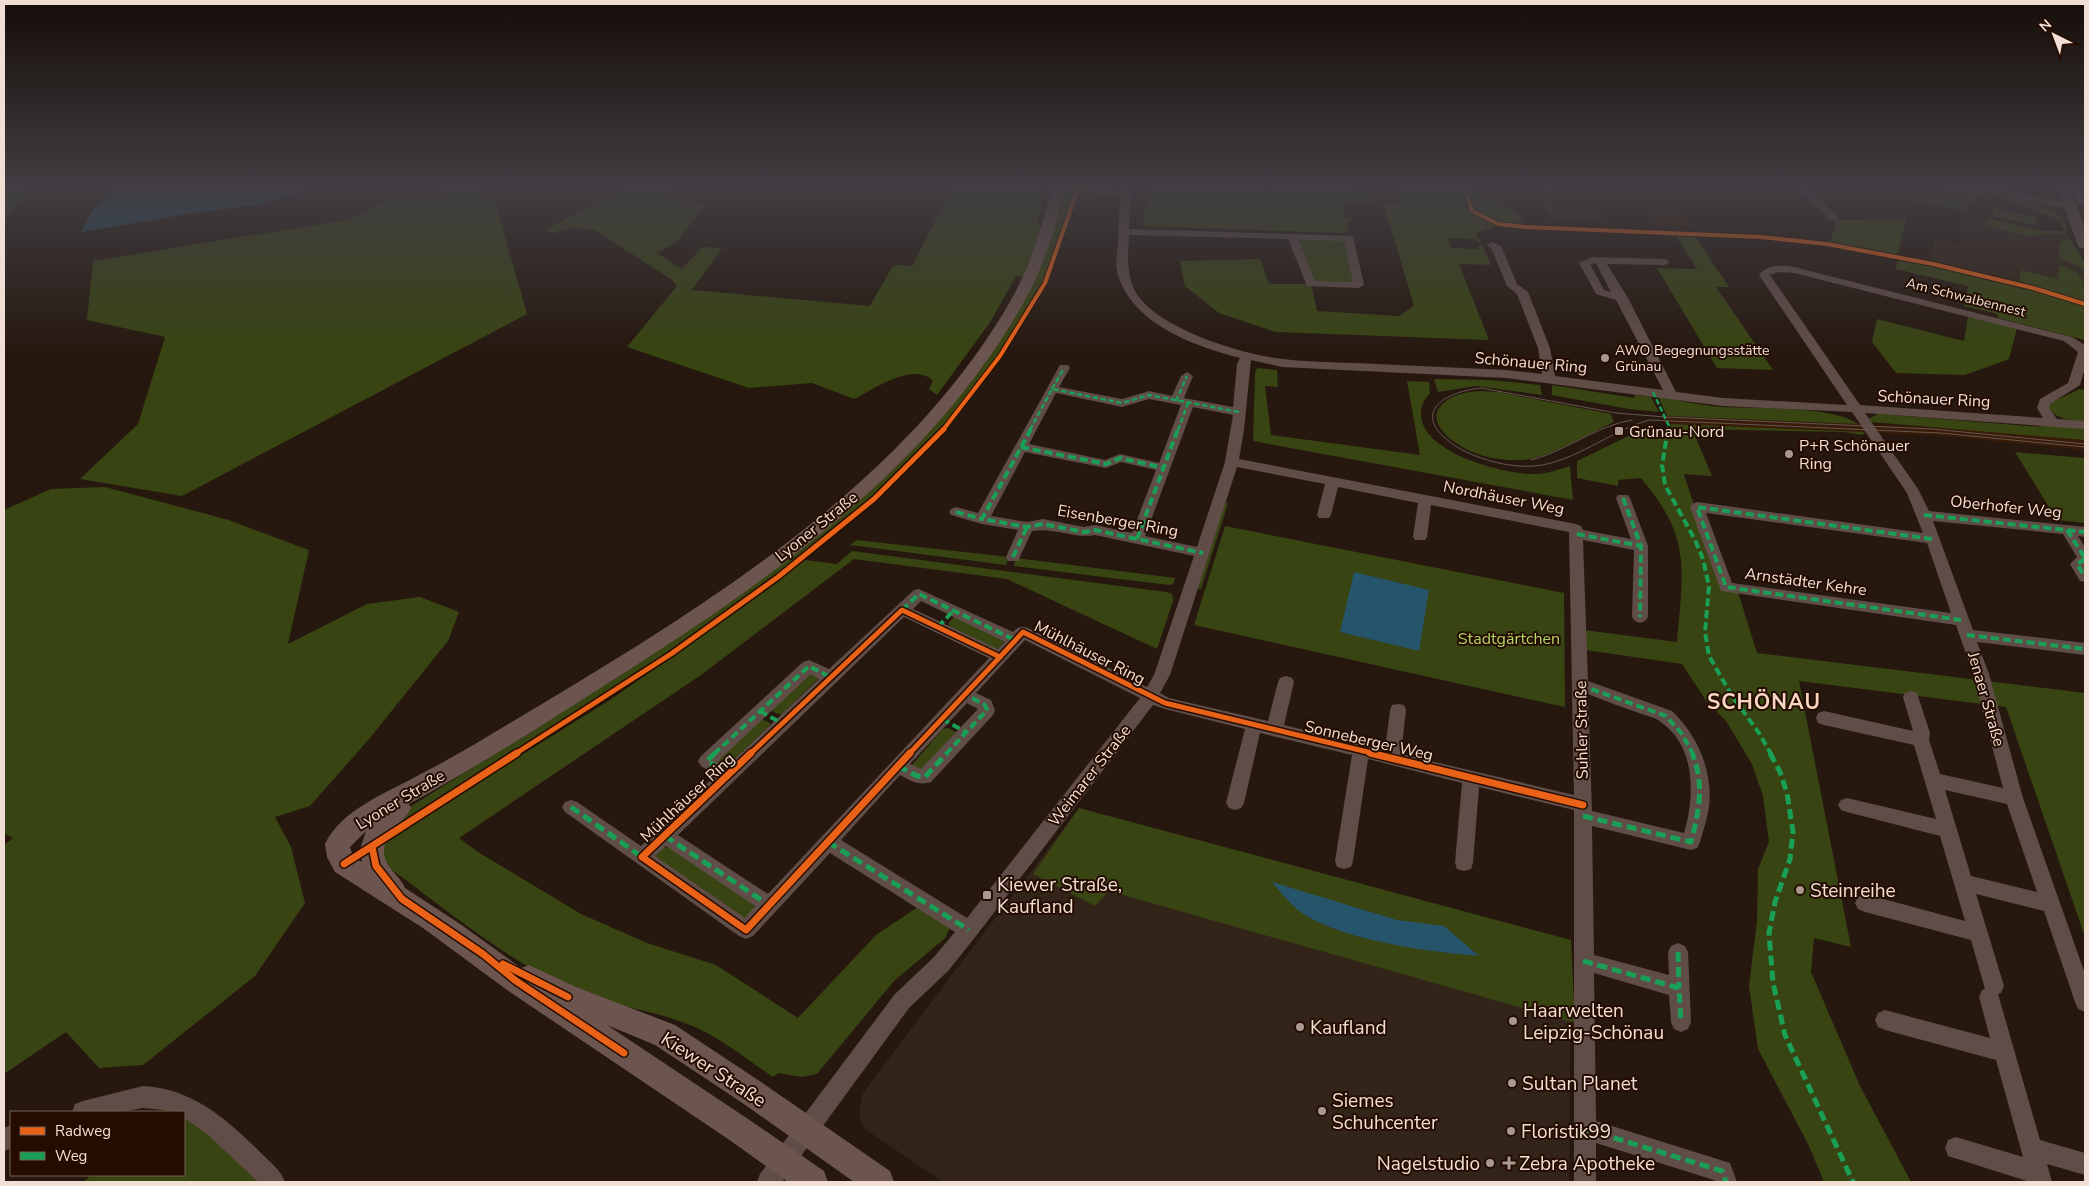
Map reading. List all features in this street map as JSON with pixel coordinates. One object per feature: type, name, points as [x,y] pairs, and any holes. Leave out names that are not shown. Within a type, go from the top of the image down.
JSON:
[{"type":"main road","name":"Lyoner Straße","points":[[402,899],[344,864],[339,857],[336,844],[353,826],[462,764],[587,687],[716,602],[816,528],[894,459],[954,395],[1000,331],[1031,274],[1043,241]]},
{"type":"main road","name":"Lyoner Straße","points":[[402,899],[376,866],[372,847],[375,836],[381,825],[391,814],[462,764]]},
{"type":"main road","name":"Kiewer Straße","points":[[402,899],[482,954],[775,1171],[813,1182]]},
{"type":"main road","name":"Kiewer Straße","points":[[482,954],[568,997],[665,1035],[806,1130],[879,1182]]},
{"type":"street","name":"Schönauer Ring","points":[[1124,241],[1123,274],[1131,293],[1145,308],[1164,323],[1192,339],[1246,357],[1282,364],[1506,374],[1724,402],[1858,411],[1934,413],[2085,425]]},
{"type":"street","points":[[1294,241],[1311,284],[1359,285],[1349,241]]},
{"type":"street","points":[[1492,245],[1497,248],[1512,286],[1522,292],[1544,348],[1548,379]]},
{"type":"street","points":[[1600,260],[1667,385],[1670,396]]},
{"type":"street","points":[[1622,298],[1605,295],[1596,288],[1584,263],[1600,260],[1665,262]]},
{"type":"street","name":"Am Schwalbennest","points":[[1858,411],[1764,275],[1767,271],[1776,269],[1794,270],[2068,339],[2082,348],[2084,352],[2074,386],[2044,402],[2043,408],[2052,421]]},
{"type":"street","name":"Weimarer Straße","points":[[806,1130],[902,1001],[941,964],[969,930],[1150,697],[1162,675],[1232,462],[1243,364],[1246,357]]},
{"type":"street","points":[[982,518],[1064,368]]},
{"type":"street","points":[[1137,539],[1164,468],[1187,376]]},
{"type":"street","points":[[1052,389],[1122,403],[1149,395],[1239,412]]},
{"type":"street","name":"Jenaer Straße","points":[[1858,411],[1914,492],[1924,514],[1986,690],[2014,798],[2085,1002]]},
{"type":"street","points":[[1021,447],[1106,464],[1120,458],[1164,468]]},
{"type":"street","name":"Nordhäuser Weg","points":[[1232,462],[1425,500],[1641,546]]},
{"type":"street","points":[[1324,515],[1332,482]]},
{"type":"street","points":[[1623,498],[1641,546],[1640,617]]},
{"type":"street","name":"Nordhäuser Weg","points":[[1420,537],[1425,500]]},
{"type":"street","name":"Arnstädter Kehre","points":[[1932,539],[1697,508],[1726,587],[1964,628]]},
{"type":"street","name":"Eisenberger Ring","points":[[956,512],[1027,527],[1043,524],[1084,532],[1095,530],[1203,553]]},
{"type":"street","name":"Oberhofer Weg","points":[[1924,514],[2085,532]]},
{"type":"street","points":[[1013,557],[1027,527]]},
{"type":"street","points":[[2067,530],[2085,559],[2077,564],[2085,577]]},
{"type":"street","name":"Suhler Straße","points":[[1576,532],[1583,810],[1585,1182]]},
{"type":"street","name":"Mühlhäuser Ring","points":[[642,857],[919,594],[1015,640]]},
{"type":"street","points":[[902,610],[1000,657]]},
{"type":"street","points":[[938,626],[954,610]]},
{"type":"street","points":[[1964,628],[2085,649]]},
{"type":"street","name":"Mühlhäuser Ring","points":[[571,807],[746,930],[1023,632],[1150,697]]},
{"type":"street","name":"Mühlhäuser Ring","points":[[730,775],[707,761],[809,666],[832,678]]},
{"type":"street","points":[[1274,730],[1286,682]]},
{"type":"street","name":"Sonneberger Weg","points":[[1150,697],[1165,703],[1471,777],[1691,842],[1701,803],[1698,766],[1677,725],[1666,716],[1580,685]]},
{"type":"street","points":[[898,766],[917,776],[925,777],[987,710],[985,705],[965,694]]},
{"type":"street","points":[[1911,697],[1922,733],[1921,740],[1978,933],[2004,1052],[2040,1178]]},
{"type":"street","name":"Sonneberger Weg","points":[[1392,758],[1398,710]]},
{"type":"street","points":[[760,711],[783,724]]},
{"type":"street","points":[[1824,718],[1921,740]]},
{"type":"street","points":[[942,719],[966,732]]},
{"type":"street","points":[[1235,803],[1254,725]]},
{"type":"street","name":"Sonneberger Weg","points":[[1344,861],[1361,750]]},
{"type":"street","points":[[1464,863],[1471,777]]},
{"type":"street","points":[[1933,780],[2014,798]]},
{"type":"street","points":[[1847,806],[1948,830]]},
{"type":"street","name":"Mühlhäuser Ring","points":[[665,836],[769,905]]},
{"type":"street","points":[[828,842],[969,930]]},
{"type":"street","points":[[1963,882],[2052,904]]},
{"type":"street","points":[[1865,903],[1978,933]]},
{"type":"street","points":[[1678,952],[1681,1022]]},
{"type":"street","points":[[1583,961],[1679,988]]},
{"type":"street","points":[[1885,1020],[2004,1052]]},
{"type":"street","points":[[87,1111],[144,1096],[175,1100],[234,1142],[274,1182]]},
{"type":"street","points":[[1585,1129],[1722,1171],[1726,1182]]},
{"type":"street","points":[[775,1171],[806,1130]]},
{"type":"street","points":[[1956,1148],[2040,1178]]},
{"type":"street","points":[[2033,1149],[2085,1164]]},
{"type":"shaded area","points":[[1934,241],[1948,241],[1958,244],[1958,241],[2072,241],[2085,262],[2085,302],[2019,283],[1929,262]]},
{"type":"shaded area","points":[[1661,416],[1950,428],[2085,440],[2085,450],[1934,435],[1665,424]]},
{"type":"shaded area","points":[[1079,808],[1571,940],[1569,1182],[943,1182],[865,1129],[859,1112],[863,1093]]},
{"type":"green space","points":[[214,241],[506,241],[527,314],[182,496],[80,479],[138,424],[165,337],[87,320],[93,261]]},
{"type":"green space","points":[[612,241],[677,241],[657,253],[682,269],[702,247],[722,248],[692,290],[870,306],[892,267],[898,265],[912,266],[925,241],[1037,241],[1023,277],[1016,276],[991,321],[937,395],[929,389],[933,381],[925,376],[915,374],[894,379],[854,399],[812,383],[749,388],[627,347],[677,286],[672,280]]},
{"type":"green space","points":[[1041,241],[1060,241],[1040,287],[993,363],[938,433],[918,455],[874,496],[779,573],[666,654],[575,715],[389,830],[408,808],[583,699],[837,516],[1000,339]]},
{"type":"green space","points":[[1294,241],[1350,241],[1359,285],[1311,284],[1317,311],[1399,316],[1414,306],[1395,241],[1449,241],[1451,248],[1479,249],[1479,245],[1483,246],[1491,265],[1459,264],[1489,340],[1276,332],[1219,313],[1185,286],[1180,261],[1260,259],[1269,284],[1310,284]]},
{"type":"green space","points":[[1680,241],[1698,241],[1729,287],[1716,287],[1773,370],[1717,368],[1657,268],[1697,269]]},
{"type":"green space","points":[[1830,241],[1901,241],[1898,255]]},
{"type":"green space","points":[[2070,241],[2085,262],[2085,270],[2059,257],[2060,243]]},
{"type":"green space","points":[[1898,257],[2019,286],[2085,306],[2085,340],[1998,318],[1997,314],[1964,306],[1968,286],[1896,269]]},
{"type":"green space","points":[[2059,266],[2073,270],[2081,277],[2085,302],[2019,283],[2021,270],[2058,279]]},
{"type":"green space","points":[[1968,316],[2017,328],[2009,359],[1965,375],[1896,373],[1872,342],[1877,319],[1964,341]]},
{"type":"green space","points":[[1257,368],[1277,370],[1278,387],[1265,386],[1271,435],[1420,455],[1407,381],[1429,382],[1430,393],[1422,406],[1422,422],[1430,436],[1445,448],[1463,457],[1503,470],[1536,474],[1570,466],[1573,500],[1253,441],[1255,373]]},
{"type":"green space","points":[[1434,379],[1490,380],[1540,385],[1542,395],[1476,386],[1438,392]]},
{"type":"green space","points":[[1552,385],[1634,398],[1635,395],[1651,397],[1659,412],[1629,409],[1552,395]]},
{"type":"green space","points":[[2080,389],[2085,390],[2085,422],[2060,417],[2048,408],[2050,403]]},
{"type":"green space","points":[[1468,392],[1498,392],[1611,414],[1614,422],[1539,457],[1521,460],[1491,458],[1473,452],[1456,443],[1444,433],[1438,424],[1437,415],[1440,407],[1446,401]]},
{"type":"green space","points":[[1658,396],[1717,407],[1813,411],[1846,418],[1858,424],[1667,416]]},
{"type":"green space","points":[[1879,414],[2041,427],[2038,422],[2085,429],[2085,440],[1871,422],[1869,418]]},
{"type":"green space","points":[[1670,424],[1865,432],[1862,435],[1844,432],[1692,429],[1712,476],[1684,474],[1721,590],[1738,592],[1757,653],[2085,693],[2085,937],[2006,707],[1799,681],[1851,947],[1814,938],[1811,972],[1860,1086],[1911,1182],[1824,1182],[1808,1144],[1758,1049],[1749,986],[1757,921],[1758,869],[1769,842],[1763,796],[1752,764],[1726,721],[1707,702],[1682,664],[1586,650],[1584,630],[1677,642],[1682,574],[1680,555],[1669,519],[1657,499],[1641,478],[1618,480],[1618,486],[1577,478],[1577,461],[1645,428],[1672,430]]},
{"type":"green space","points":[[2015,452],[2085,458],[2085,523],[2057,520]]},
{"type":"green space","points":[[105,487],[229,520],[309,550],[288,644],[367,604],[420,597],[459,612],[448,641],[369,739],[310,806],[275,817],[291,847],[305,903],[255,976],[143,1065],[99,1068],[66,1032],[4,1074],[4,845],[13,838],[4,833],[4,510],[51,489]]},
{"type":"green space","points":[[1224,503],[1228,503],[1201,589],[1195,588]]},
{"type":"green space","name":"Stadtgärtchen","points":[[1225,526],[1564,593],[1565,707],[1194,625]]},
{"type":"green space","points":[[857,540],[1009,557],[1006,565],[850,545]]},
{"type":"green space","points":[[852,551],[1166,592],[1172,594],[1173,601],[1157,649],[1007,579],[854,559],[701,675],[459,838],[478,852],[581,914],[647,943],[716,965],[798,1018],[876,935],[918,907],[950,928],[945,938],[894,981],[817,1074],[802,1077],[778,1073],[773,1077],[722,1042],[690,1025],[584,994],[558,982],[532,969],[484,938],[391,869],[383,857],[382,845],[392,839],[394,834],[610,700],[743,607],[805,560],[837,564]]},
{"type":"green space","points":[[1016,558],[1175,578],[1173,584],[1169,585],[1014,566]]},
{"type":"green space","points":[[955,616],[1005,642],[999,648],[994,648],[949,626],[949,622]]},
{"type":"green space","points":[[807,672],[820,677],[782,714],[770,710]]},
{"type":"green space","points":[[760,718],[770,723],[770,725],[729,764],[725,765],[716,759]]},
{"type":"green space","points":[[948,728],[956,732],[923,772],[911,766],[943,729]]},
{"type":"green space","points":[[1079,808],[1571,940],[1575,1023],[1109,891],[1095,906],[1033,874]]},
{"type":"green space","points":[[669,847],[754,904],[754,910],[747,918],[741,919],[654,856],[662,848]]},
{"type":"green space","points":[[172,1104],[183,1111],[164,1111]]},
{"type":"green space","points":[[185,1112],[223,1140],[269,1182],[83,1182],[90,1176],[185,1176]]},
{"type":"water","points":[[1354,572],[1429,590],[1419,651],[1340,632]]},
{"type":"water","points":[[1272,882],[1397,920],[1444,926],[1479,956],[1410,948],[1359,937],[1336,929],[1298,910]]},
{"type":"tram line","points":[[2085,444],[1932,429],[1665,417],[1616,413],[1481,388],[1454,394],[1436,406],[1433,414],[1434,424],[1441,434],[1454,445],[1492,462],[1514,466],[1549,464],[1564,459],[1621,431],[1650,420],[1940,433],[2085,447]]},
{"type":"tram line","points":[[1531,460],[1557,451],[1593,433],[1632,420]]},
{"type":"marked path","points":[[1052,389],[1064,368]]},
{"type":"marked path","points":[[1176,401],[1187,376]]},
{"type":"marked path","points":[[1203,553],[1095,530],[1084,532],[1043,524],[1027,527],[982,519],[1052,389],[1122,403],[1149,395],[1239,412]]},
{"type":"marked path","points":[[1653,392],[1669,426],[1662,465],[1665,485],[1695,540],[1703,559],[1709,586],[1705,632],[1709,656],[1732,696],[1759,733],[1780,772],[1787,793],[1793,832],[1790,859],[1775,902],[1769,933],[1773,983],[1785,1035],[1853,1182]]},
{"type":"marked path","points":[[1137,539],[1188,403]]},
{"type":"marked path","points":[[1021,447],[1106,464],[1120,458],[1164,468]]},
{"type":"marked path","points":[[1623,498],[1641,546],[1640,617]]},
{"type":"marked path","points":[[1932,539],[1697,507],[1726,587],[1961,620]]},
{"type":"marked path","points":[[956,512],[982,519]]},
{"type":"marked path","points":[[1924,515],[2085,532]]},
{"type":"marked path","points":[[1013,557],[1027,527]]},
{"type":"marked path","points":[[2067,530],[2085,558]]},
{"type":"marked path","points":[[1577,534],[1641,546]]},
{"type":"marked path","points":[[2085,559],[2077,564],[2085,577]]},
{"type":"marked path","points":[[902,610],[919,594],[1015,640]]},
{"type":"marked path","points":[[938,627],[954,610]]},
{"type":"marked path","points":[[1967,635],[2085,649]]},
{"type":"marked path","points":[[730,775],[707,761],[809,666],[832,678]]},
{"type":"marked path","points":[[1580,685],[1666,716],[1675,724],[1694,756],[1701,792],[1699,813],[1691,842],[1583,816]]},
{"type":"marked path","points":[[898,766],[917,776],[925,777],[987,710],[985,705],[965,694]]},
{"type":"marked path","points":[[760,711],[783,724]]},
{"type":"marked path","points":[[942,719],[966,732]]},
{"type":"marked path","points":[[571,807],[642,857]]},
{"type":"marked path","points":[[665,836],[769,905]]},
{"type":"marked path","points":[[828,842],[969,930]]},
{"type":"marked path","points":[[1678,952],[1679,988]]},
{"type":"marked path","points":[[1583,961],[1679,988],[1681,1022]]},
{"type":"marked path","points":[[1585,1129],[1722,1171],[1726,1182]]},
{"type":"cycle path","points":[[344,864],[671,654],[778,577],[874,499],[940,434],[981,383],[1045,283],[1060,241]]},
{"type":"cycle path","points":[[1802,241],[1827,244],[1933,264],[2033,288],[2085,304]]},
{"type":"cycle path","points":[[1000,657],[902,610],[642,857],[746,930],[965,694],[1023,632],[1165,703],[1583,805]]},
{"type":"cycle path","points":[[372,847],[376,866],[402,899],[483,954],[516,981],[624,1053]]},
{"type":"cycle path","points":[[503,964],[568,997]]},
{"type":"place","name":"AWO Begegnungsstätte Grünau","points":[[1605,358]]},
{"type":"place","name":"Grünau-Nord","points":[[1619,431]]},
{"type":"place","name":"P+R Schönauer Ring","points":[[1789,454]]},
{"type":"place","name":"Steinreihe","points":[[1800,890]]},
{"type":"place","name":"Kiewer Straße, Kaufland","points":[[987,895]]},
{"type":"place","name":"Haarwelten Leipzig-Schönau","points":[[1513,1021]]},
{"type":"place","name":"Kaufland","points":[[1300,1027]]},
{"type":"place","name":"Sultan Planet","points":[[1512,1083]]},
{"type":"place","name":"Siemes Schuhcenter","points":[[1322,1111]]},
{"type":"place","name":"Floristik99","points":[[1511,1131]]},
{"type":"place","name":"Nagelstudio","points":[[1490,1163]]},
{"type":"place","name":"Zebra Apotheke","points":[[1509,1163]]},
{"type":"district","name":"SCHÖNAU","points":[[1764,702]]}]
